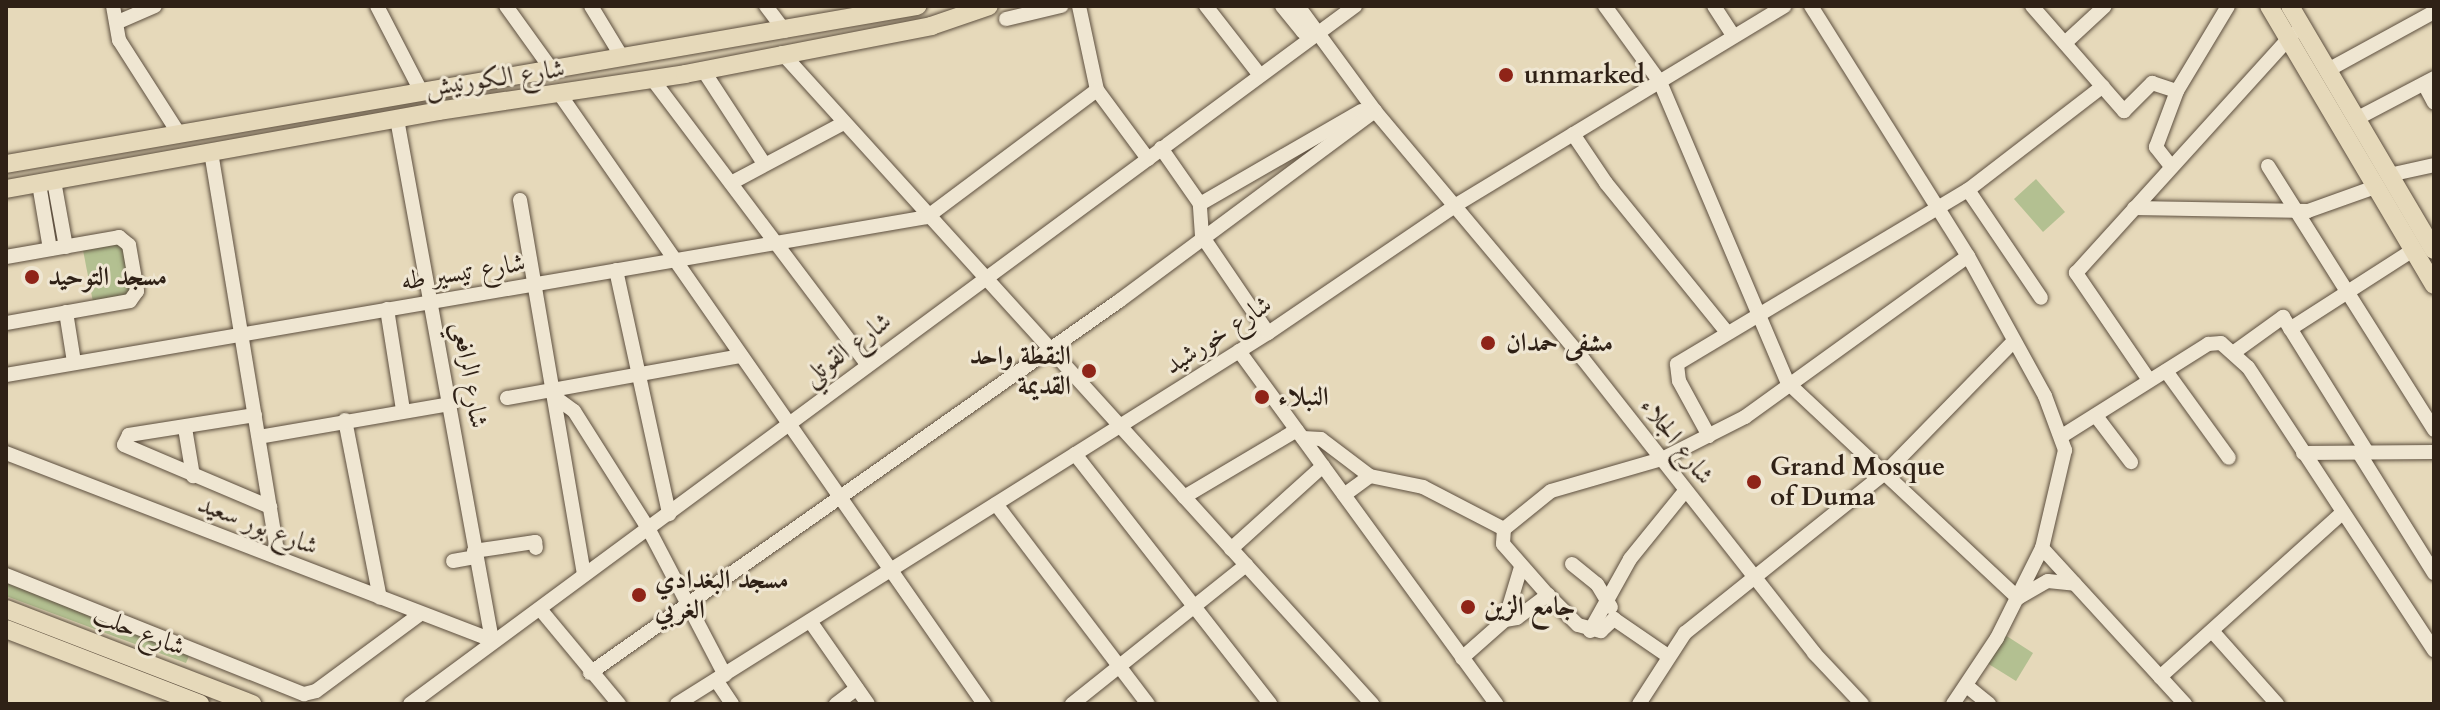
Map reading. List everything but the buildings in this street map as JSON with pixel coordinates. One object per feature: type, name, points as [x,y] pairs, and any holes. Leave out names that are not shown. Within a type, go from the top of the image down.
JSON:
[{"type":"main road","name":"شارع الكورنيش","points":[[6,164],[917,6]]},
{"type":"main road","name":"شارع الكورنيش","points":[[6,189],[397,119],[653,80],[931,26],[989,6]]},
{"type":"main road","points":[[2269,6],[2328,70],[2356,119],[2413,250],[2434,285]]},
{"type":"main road","points":[[2290,6],[2295,32],[2382,181],[2434,250]]},
{"type":"main road","points":[[680,48],[694,72]]},
{"type":"main road","name":"شارع حلب","points":[[6,609],[252,704]]},
{"type":"main road","name":"شارع حلب","points":[[6,629],[200,704]]},
{"type":"street","points":[[113,6],[119,40],[179,134]]},
{"type":"street","points":[[118,22],[155,6]]},
{"type":"street","points":[[377,6],[422,93]]},
{"type":"street","points":[[506,6],[552,70]]},
{"type":"street","points":[[591,6],[622,57]]},
{"type":"street","points":[[766,6],[785,31]]},
{"type":"street","points":[[1006,19],[1061,6]]},
{"type":"street","points":[[1079,6],[1097,90],[1148,159]]},
{"type":"street","points":[[1206,6],[1259,74]]},
{"type":"street","points":[[1282,6],[1303,32],[1316,36]]},
{"type":"street","points":[[1298,6],[1316,36]]},
{"type":"street","name":"شارع القوتلي","points":[[410,704],[492,640],[540,609],[669,514],[866,363],[1355,6]]},
{"type":"street","points":[[1605,6],[1660,82],[1788,383],[2018,598]]},
{"type":"street","points":[[1714,6],[1733,35]]},
{"type":"street","name":"شارع خورشيد","points":[[677,704],[1268,333],[1456,205],[1784,6]]},
{"type":"street","points":[[1811,6],[1968,256],[2062,436],[2065,450],[2042,548],[1968,687],[1953,704]]},
{"type":"street","points":[[2032,6],[2124,111],[2152,83],[2177,91]]},
{"type":"street","points":[[2065,43],[2105,6]]},
{"type":"street","points":[[2170,165],[2156,147],[2177,91],[2228,6]]},
{"type":"street","points":[[2328,70],[2434,12]]},
{"type":"street","points":[[2149,380],[2076,273],[2170,165],[2295,32]]},
{"type":"street","name":"شارع الجلاء","points":[[1316,36],[1862,704]]},
{"type":"street","points":[[782,53],[927,217],[1372,704]]},
{"type":"street","points":[[694,72],[763,162]]},
{"type":"street","points":[[653,80],[866,363]]},
{"type":"street","points":[[2356,119],[2429,81],[2434,103]]},
{"type":"street","points":[[1709,436],[1679,381],[1677,364],[1726,331],[1968,190],[2103,86]]},
{"type":"street","points":[[927,217],[1097,90]]},
{"type":"street","points":[[561,96],[984,704]]},
{"type":"street","points":[[1200,204],[1373,108]]},
{"type":"street","points":[[590,673],[1049,350],[1373,108]]},
{"type":"street","name":"شارع الرافعي","points":[[397,119],[492,640]]},
{"type":"street","points":[[731,183],[763,162],[844,123]]},
{"type":"street","points":[[1573,134],[1606,183],[1726,331]]},
{"type":"street","points":[[1161,148],[1200,204],[1202,236],[1268,333]]},
{"type":"street","points":[[211,152],[278,558]]},
{"type":"street","points":[[2134,208],[2295,211],[2321,208],[2382,181],[2434,165]]},
{"type":"street","points":[[2268,166],[2344,293],[2434,430]]},
{"type":"street","points":[[47,182],[66,247]]},
{"type":"street","points":[[47,182],[50,249]]},
{"type":"street","points":[[1968,190],[2041,298]]},
{"type":"street","points":[[520,200],[556,393],[584,575]]},
{"type":"street","name":"شارع تيسير طه","points":[[6,375],[432,300],[616,270],[678,264],[776,243],[927,217]]},
{"type":"street","points":[[6,257],[119,237],[129,245],[137,291],[130,301],[6,323]]},
{"type":"street","points":[[2290,329],[2413,250]]},
{"type":"street","points":[[1614,619],[1601,631],[1590,631],[1521,567],[1503,544],[1504,529],[1551,491],[1662,459],[1745,417],[1968,256]]},
{"type":"street","points":[[616,270],[669,514]]},
{"type":"street","points":[[387,309],[403,410]]},
{"type":"street","points":[[66,312],[74,362]]},
{"type":"street","points":[[2233,353],[2283,317],[2434,573]]},
{"type":"street","points":[[1639,704],[1685,633],[1757,579],[1885,473],[2013,342]]},
{"type":"street","points":[[2062,436],[2208,344],[2221,343],[2248,367],[2434,650]]},
{"type":"street","points":[[1239,351],[1462,658],[1487,701]]},
{"type":"street","points":[[507,398],[556,393],[640,373],[741,356]]},
{"type":"street","points":[[2166,371],[2229,458]]},
{"type":"street","points":[[556,393],[574,411],[648,528],[689,604],[732,704]]},
{"type":"street","points":[[259,437],[451,404]]},
{"type":"street","points":[[255,415],[129,435],[124,445],[270,507]]},
{"type":"street","points":[[2096,416],[2131,462]]},
{"type":"street","points":[[345,420],[380,598]]},
{"type":"street","points":[[185,428],[193,476]]},
{"type":"street","points":[[1184,497],[1300,434],[1321,439],[1370,476],[1423,487],[1504,529]]},
{"type":"street","name":"شارع بور سعيد","points":[[6,453],[492,640]]},
{"type":"street","points":[[2303,453],[2433,454]]},
{"type":"street","points":[[1075,454],[1270,704]]},
{"type":"street","points":[[1231,549],[1323,466]]},
{"type":"street","points":[[1344,495],[1370,476]]},
{"type":"street","points":[[1590,631],[1630,559],[1685,491]]},
{"type":"street","points":[[996,504],[1148,704]]},
{"type":"street","points":[[2160,677],[2342,513]]},
{"type":"street","points":[[453,561],[535,542],[536,548]]},
{"type":"street","points":[[2042,548],[2185,704]]},
{"type":"street","points":[[1572,564],[1609,599],[1614,619],[1668,656]]},
{"type":"street","points":[[1072,704],[1246,565]]},
{"type":"street","points":[[1462,658],[1505,620],[1521,567]]},
{"type":"street","points":[[6,575],[304,694],[316,691],[420,614]]},
{"type":"street","points":[[2018,598],[2048,581],[2075,584]]},
{"type":"street","points":[[1505,620],[1517,618],[1548,595]]},
{"type":"street","points":[[540,609],[590,673],[619,704]]},
{"type":"street","points":[[810,621],[868,704]]},
{"type":"street","points":[[2212,631],[2277,704]]},
{"type":"street","points":[[1968,687],[1989,704]]},
{"type":"street","points":[[836,704],[857,688]]},
{"type":"green space","points":[[2036,179],[2065,212],[2043,232],[2014,199]]},
{"type":"green space","points":[[123,243],[132,294],[93,302],[83,250]]},
{"type":"green space","points":[[6,583],[191,651],[186,663],[6,596]]},
{"type":"green space","points":[[2002,633],[2033,653],[2016,681],[1987,663]]},
{"type":"place","name":"unmarked","points":[[1506,75]]},
{"type":"place","name":"مسجد التوحيد","points":[[32,277]]},
{"type":"place","name":"مشفى حمدان","points":[[1488,343]]},
{"type":"place","name":"النقطة واحد القديمة","points":[[1089,371]]},
{"type":"place","name":"النبلاء","points":[[1262,397]]},
{"type":"place","name":"Grand Mosque of Duma","points":[[1754,482]]},
{"type":"place","name":"مسجد البغدادي الغربي","points":[[639,595]]},
{"type":"place","name":"جامع الزين","points":[[1468,607]]}]
